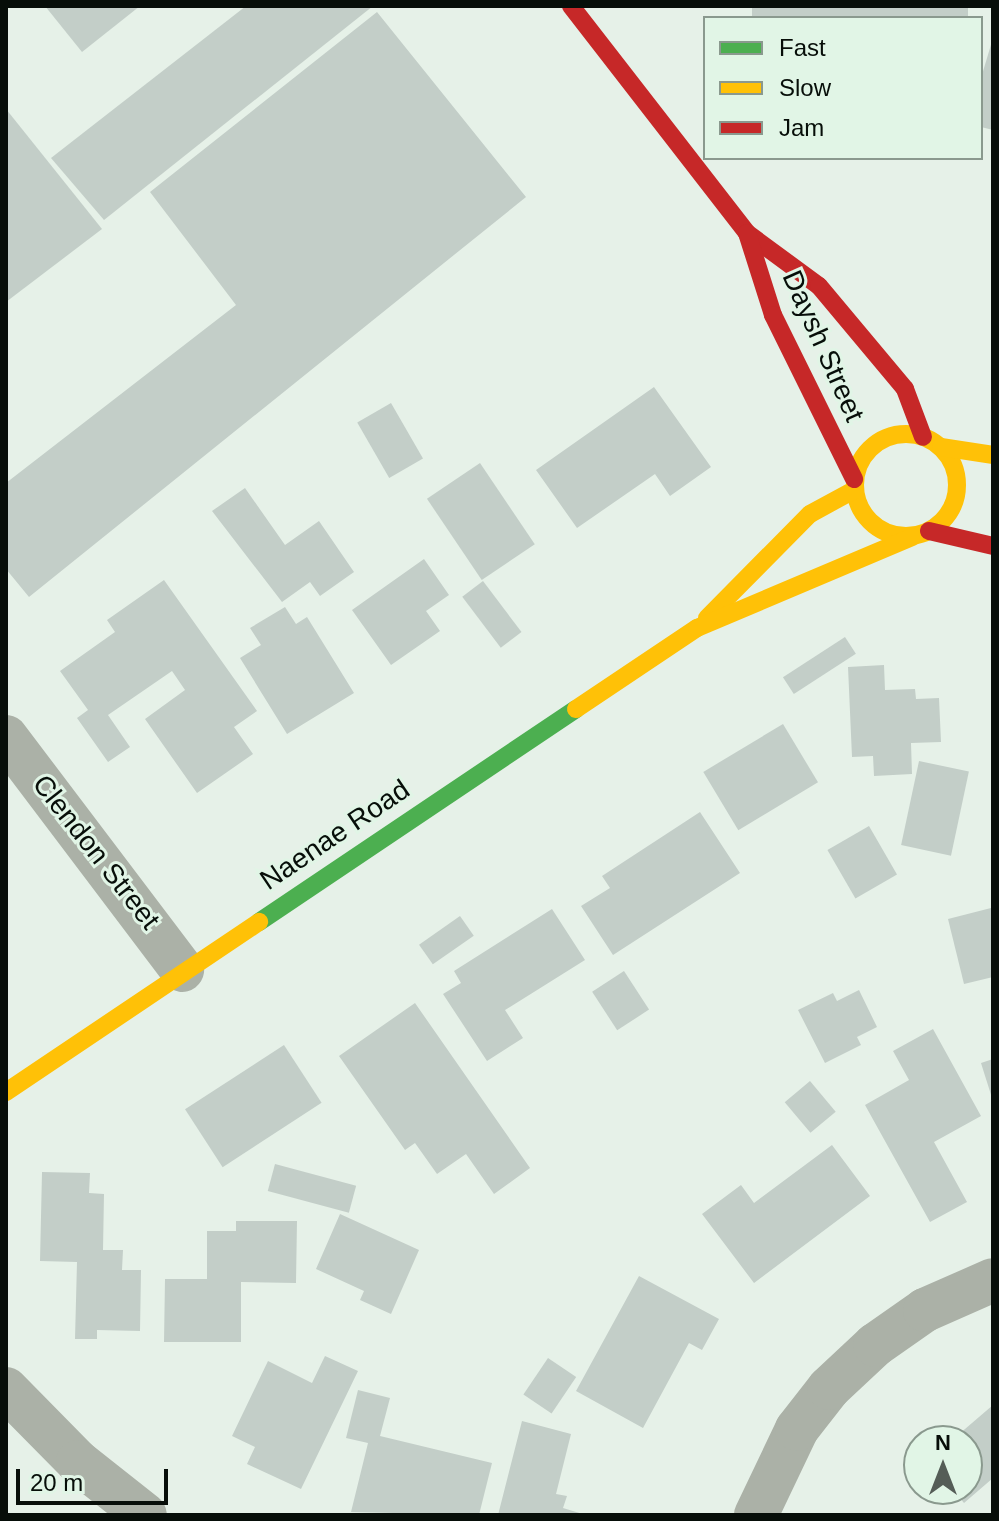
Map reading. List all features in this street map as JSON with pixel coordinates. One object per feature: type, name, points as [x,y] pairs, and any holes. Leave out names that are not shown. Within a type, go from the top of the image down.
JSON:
[{"type":"main road","name":"Daysh Street","points":[[571,6],[747,233],[828,297],[905,389],[923,437]]},
{"type":"main road","name":"Daysh Street","points":[[747,233],[773,315],[854,484]]},
{"type":"main road","points":[[993,455],[941,447],[923,437],[892,436],[878,442],[867,452],[854,484],[858,506],[880,531],[993,546]]},
{"type":"main road","points":[[920,534],[943,522],[957,492],[957,476],[941,447]]},
{"type":"main road","name":"Naenae Road","points":[[697,628],[810,514],[854,484]]},
{"type":"main road","name":"Naenae Road","points":[[6,1092],[182,970],[697,628],[920,534]]},
{"type":"street","name":"Clendon Street","points":[[6,737],[182,970]]},
{"type":"street","points":[[756,1515],[797,1429],[829,1388],[875,1345],[925,1310],[993,1280]]},
{"type":"street","points":[[6,1389],[78,1462],[145,1515]]},
{"type":"building","points":[[45,6],[140,6],[82,52]]},
{"type":"building","points":[[246,6],[373,6],[104,220],[51,158]]},
{"type":"building","points":[[752,6],[968,6],[968,16],[752,16]]},
{"type":"building","points":[[377,12],[526,197],[29,597],[6,569],[6,483],[236,305],[150,192]]},
{"type":"building","points":[[993,38],[993,130],[983,128],[983,71]]},
{"type":"building","points":[[6,109],[102,229],[6,302]]},
{"type":"building","points":[[654,387],[711,467],[670,496],[655,474],[577,528],[536,470]]},
{"type":"building","points":[[391,403],[423,458],[389,478],[357,422]]},
{"type":"building","points":[[480,463],[535,544],[482,580],[427,499]]},
{"type":"building","points":[[245,488],[285,545],[319,521],[354,572],[320,596],[310,582],[282,602],[212,511]]},
{"type":"building","points":[[424,559],[449,595],[426,611],[440,631],[391,665],[352,610]]},
{"type":"building","points":[[164,580],[257,711],[234,727],[253,754],[197,793],[145,719],[185,690],[172,671],[108,715],[130,747],[108,762],[77,718],[88,710],[60,671],[115,632],[107,620]]},
{"type":"building","points":[[483,581],[522,632],[501,648],[462,597]]},
{"type":"building","points":[[285,607],[296,624],[307,617],[354,693],[287,734],[240,658],[261,645],[250,628]]},
{"type":"building","points":[[845,637],[856,654],[794,694],[783,677]]},
{"type":"building","points":[[884,665],[885,690],[915,689],[916,699],[939,698],[941,742],[911,743],[912,774],[874,776],[873,756],[852,757],[848,667]]},
{"type":"building","points":[[783,724],[818,782],[738,830],[703,772]]},
{"type":"building","points":[[919,761],[969,772],[951,856],[901,845]]},
{"type":"building","points":[[700,812],[740,873],[613,955],[581,906],[610,888],[602,876]]},
{"type":"building","points":[[869,826],[897,874],[855,898],[827,850]]},
{"type":"building","points":[[991,908],[993,977],[964,984],[948,919]]},
{"type":"building","points":[[552,909],[585,960],[505,1010],[523,1038],[487,1061],[443,994],[461,983],[454,971]]},
{"type":"building","points":[[460,916],[474,936],[433,964],[419,945]]},
{"type":"building","points":[[624,971],[649,1010],[617,1030],[592,992]]},
{"type":"building","points":[[859,990],[877,1027],[857,1037],[861,1045],[825,1063],[798,1010],[833,993],[837,1001]]},
{"type":"building","points":[[415,1003],[530,1168],[494,1194],[466,1154],[437,1174],[415,1143],[405,1150],[339,1056]]},
{"type":"building","points":[[933,1029],[981,1116],[934,1142],[967,1202],[930,1222],[865,1105],[909,1080],[893,1051]]},
{"type":"building","points":[[284,1045],[322,1103],[223,1167],[185,1109]]},
{"type":"building","points":[[993,1059],[993,1098],[992,1098],[981,1063]]},
{"type":"building","points":[[810,1081],[836,1112],[810,1133],[785,1102]]},
{"type":"building","points":[[832,1145],[870,1196],[754,1283],[702,1214],[741,1185],[754,1203]]},
{"type":"building","points":[[275,1164],[356,1186],[349,1213],[268,1191]]},
{"type":"building","points":[[42,1172],[90,1173],[89,1193],[104,1194],[103,1250],[123,1250],[122,1270],[141,1270],[140,1331],[97,1330],[97,1339],[75,1339],[77,1262],[40,1261]]},
{"type":"building","points":[[340,1214],[419,1250],[391,1314],[360,1300],[364,1291],[316,1269]]},
{"type":"building","points":[[236,1221],[297,1221],[296,1283],[241,1282],[241,1342],[164,1342],[165,1279],[207,1279],[207,1231],[236,1231]]},
{"type":"building","points":[[639,1276],[719,1319],[702,1350],[689,1343],[643,1428],[576,1391]]},
{"type":"building","points":[[325,1356],[358,1371],[301,1489],[247,1464],[255,1447],[232,1436],[268,1361],[312,1383]]},
{"type":"building","points":[[548,1358],[576,1377],[552,1413],[523,1394]]},
{"type":"building","points":[[358,1390],[390,1398],[380,1436],[492,1463],[479,1515],[351,1512],[368,1443],[346,1438]]},
{"type":"building","points":[[993,1405],[993,1478],[983,1487],[983,1425],[970,1425]]},
{"type":"building","points":[[522,1421],[571,1434],[556,1494],[567,1496],[563,1508],[586,1515],[498,1515]]},
{"type":"traffic: fast","points":[[259,922],[576,709]]},
{"type":"traffic: slow","points":[[906,434],[926,437],[949,456],[954,465],[957,485],[954,505],[935,528],[926,533],[906,536],[886,533],[863,514],[858,505],[855,485],[858,465],[877,442],[886,437],[906,434]]},
{"type":"traffic: slow","points":[[941,447],[993,455]]},
{"type":"traffic: slow","points":[[707,618],[810,514],[854,490]]},
{"type":"traffic: slow","points":[[576,709],[697,628],[912,537]]},
{"type":"traffic: slow","points":[[6,1092],[259,922]]},
{"type":"traffic: jam","points":[[571,6],[747,233],[819,286],[905,389],[923,437]]},
{"type":"traffic: jam","points":[[747,233],[773,315],[854,479]]},
{"type":"traffic: jam","points":[[929,531],[993,546]]}]
